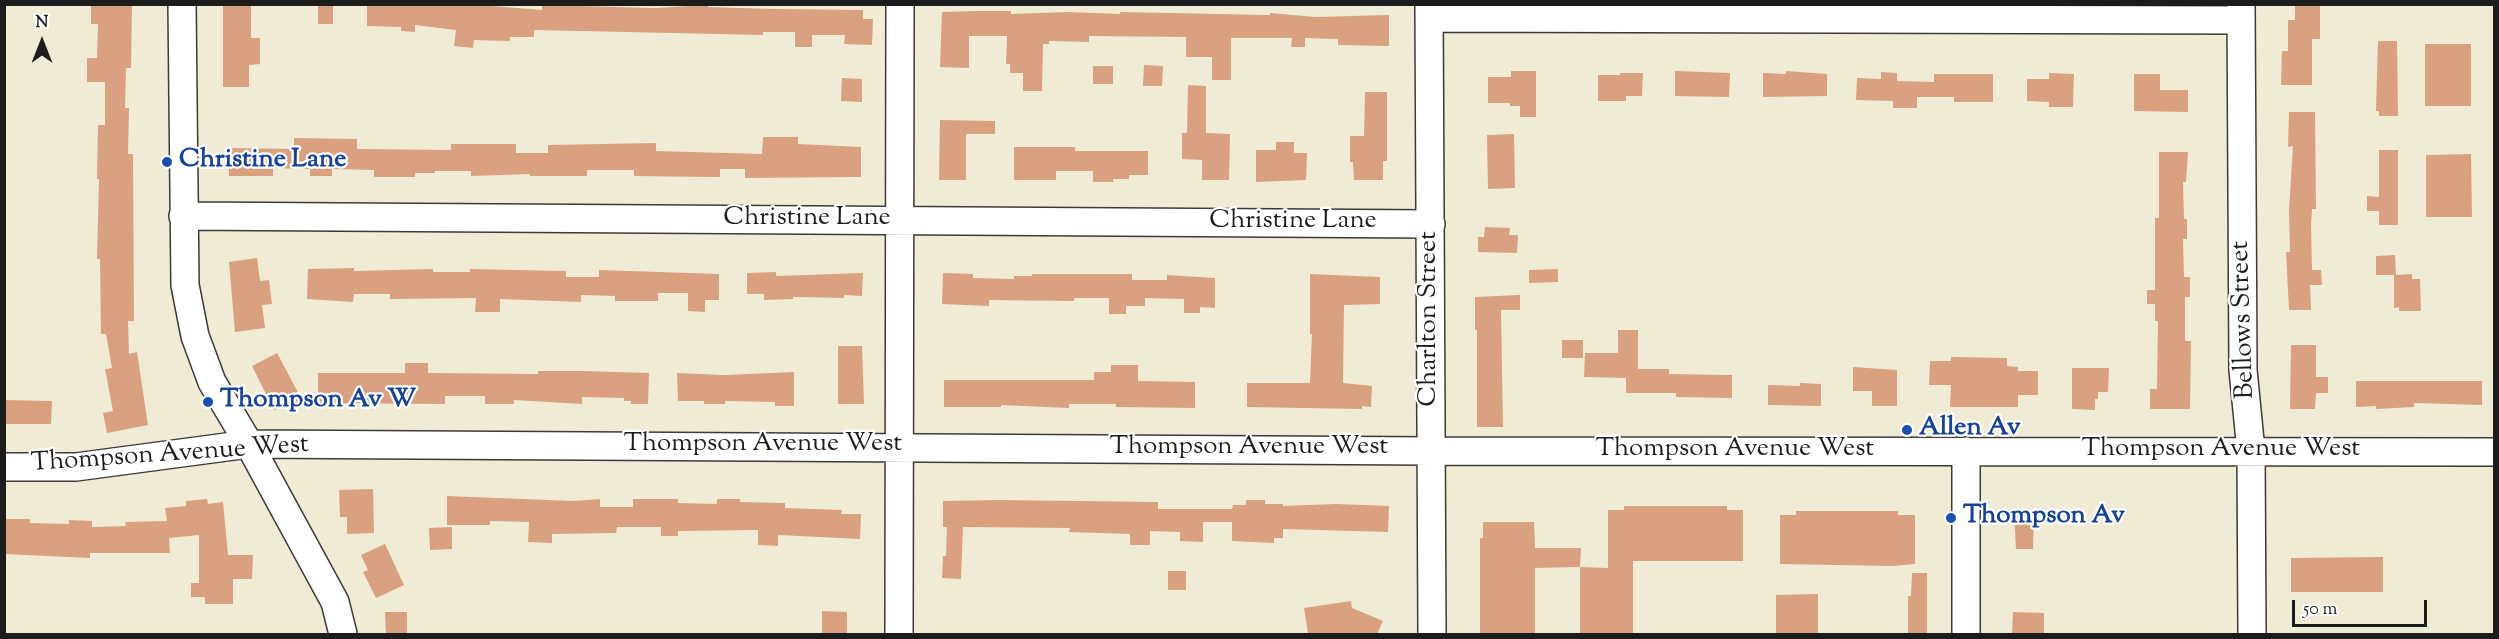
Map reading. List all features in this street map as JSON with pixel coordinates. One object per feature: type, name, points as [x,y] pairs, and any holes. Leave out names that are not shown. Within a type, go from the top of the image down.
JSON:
[{"type":"street","points":[[182,4],[184,285],[195,336],[212,382],[249,444],[335,602],[343,634]]},
{"type":"street","points":[[899,634],[900,4]]},
{"type":"street","points":[[1430,11],[2241,12]]},
{"type":"street","name":"Charlton Street","points":[[1430,11],[1432,634]]},
{"type":"street","name":"Bellows Street","points":[[2241,12],[2243,370],[2252,451],[2252,634]]},
{"type":"street","name":"Christine Lane","points":[[183,216],[1431,224]]},
{"type":"street","name":"Thompson Avenue West","points":[[4,467],[75,467],[249,444],[1432,451],[2494,452]]},
{"type":"street","points":[[1965,451],[1966,634]]},
{"type":"building","points":[[91,4],[132,4],[131,68],[126,68],[125,108],[129,108],[128,154],[133,154],[134,321],[128,321],[129,354],[137,352],[148,425],[107,433],[103,413],[113,411],[105,369],[112,368],[106,334],[101,334],[100,259],[97,259],[98,125],[105,125],[105,82],[87,82],[87,58],[97,58],[98,24],[91,24]]},
{"type":"building","points":[[223,4],[251,4],[251,38],[260,38],[260,64],[249,65],[249,87],[223,87]]},
{"type":"building","points":[[318,4],[333,4],[333,24],[318,24]]},
{"type":"building","points":[[367,4],[467,4],[542,10],[542,5],[655,8],[708,5],[708,7],[863,10],[863,19],[873,19],[872,45],[844,44],[845,35],[812,35],[812,47],[795,47],[795,32],[763,32],[763,35],[534,30],[534,37],[510,37],[510,41],[474,40],[473,48],[454,46],[456,30],[415,25],[415,32],[401,31],[401,27],[367,26]]},
{"type":"building","points":[[2295,4],[2320,4],[2320,39],[2312,39],[2312,85],[2281,85],[2282,51],[2288,51],[2288,20],[2295,20]]},
{"type":"building","points":[[1011,11],[1011,14],[1068,12],[1120,14],[1120,12],[1270,15],[1270,13],[1316,17],[1389,15],[1389,46],[1338,45],[1338,39],[1305,38],[1305,47],[1291,47],[1292,38],[1231,38],[1231,80],[1212,80],[1212,57],[1186,57],[1186,37],[1089,36],[1089,42],[1049,41],[1049,44],[1043,44],[1042,91],[1023,91],[1023,73],[1010,73],[1010,64],[1006,64],[1007,36],[969,36],[969,68],[940,67],[942,12]]},
{"type":"building","points":[[2378,41],[2397,41],[2398,116],[2379,116],[2379,111],[2376,111]]},
{"type":"building","points":[[2425,44],[2471,44],[2471,106],[2425,106]]},
{"type":"building","points":[[1144,65],[1163,66],[1162,86],[1143,86]]},
{"type":"building","points":[[1093,66],[1113,66],[1113,84],[1093,84]]},
{"type":"building","points":[[1511,71],[1536,71],[1536,117],[1520,117],[1520,106],[1510,106],[1510,103],[1488,103],[1488,77],[1511,77]]},
{"type":"building","points":[[1675,71],[1730,73],[1729,97],[1675,96]]},
{"type":"building","points":[[1786,71],[1827,74],[1827,96],[1763,97],[1763,73],[1786,74]]},
{"type":"building","points":[[1881,72],[1897,73],[1897,81],[1934,82],[1934,74],[1993,74],[1993,102],[1954,102],[1954,97],[1917,97],[1917,108],[1893,108],[1893,101],[1856,100],[1857,78],[1881,79]]},
{"type":"building","points":[[1620,73],[1643,73],[1642,96],[1626,96],[1626,101],[1598,101],[1598,75],[1620,75]]},
{"type":"building","points":[[2049,73],[2074,74],[2073,107],[2049,107],[2049,102],[2027,101],[2027,79],[2049,79]]},
{"type":"building","points":[[2134,74],[2160,74],[2160,90],[2188,90],[2188,112],[2134,111]]},
{"type":"building","points":[[842,78],[862,79],[862,102],[841,101]]},
{"type":"building","points":[[1188,85],[1206,86],[1206,133],[1230,134],[1229,180],[1202,180],[1202,160],[1182,159],[1182,133],[1187,133]]},
{"type":"building","points":[[1365,92],[1387,92],[1387,161],[1383,161],[1383,180],[1354,180],[1353,162],[1350,162],[1350,136],[1364,136]]},
{"type":"building","points":[[2289,112],[2315,112],[2316,209],[2312,209],[2312,270],[2321,270],[2322,285],[2310,285],[2311,310],[2289,310],[2286,252],[2290,252],[2289,210],[2293,146],[2288,147]]},
{"type":"building","points":[[940,120],[995,121],[995,134],[966,134],[966,180],[939,180]]},
{"type":"building","points":[[1514,134],[1515,188],[1488,189],[1487,135]]},
{"type":"building","points":[[763,137],[798,137],[798,144],[861,147],[861,177],[745,178],[745,169],[720,169],[720,177],[634,176],[634,170],[587,170],[587,176],[530,176],[530,174],[471,176],[471,171],[435,171],[435,173],[415,173],[415,177],[374,177],[374,170],[332,169],[332,176],[310,176],[310,169],[273,168],[273,176],[229,176],[229,148],[294,149],[294,138],[357,139],[357,149],[451,150],[451,144],[516,144],[516,153],[548,153],[548,145],[656,143],[656,151],[762,154]]},
{"type":"building","points":[[1276,142],[1294,142],[1294,153],[1307,153],[1306,180],[1256,182],[1256,150],[1276,150]]},
{"type":"building","points":[[1014,147],[1075,147],[1075,151],[1148,151],[1148,175],[1129,175],[1129,179],[1113,179],[1113,182],[1093,182],[1093,171],[1056,171],[1056,180],[1014,180]]},
{"type":"building","points":[[2379,150],[2398,150],[2398,225],[2379,225],[2379,211],[2367,211],[2367,196],[2379,197]]},
{"type":"building","points":[[2159,152],[2188,152],[2186,182],[2183,182],[2187,239],[2183,239],[2184,277],[2190,277],[2190,297],[2185,297],[2185,341],[2191,341],[2190,409],[2150,409],[2150,389],[2157,389],[2158,321],[2155,321],[2155,304],[2147,304],[2147,290],[2155,290],[2155,218],[2159,218]]},
{"type":"building","points":[[2471,154],[2472,217],[2426,217],[2426,155]]},
{"type":"building","points":[[1485,227],[1510,228],[1509,235],[1518,235],[1517,253],[1478,252],[1478,237],[1484,237]]},
{"type":"building","points":[[2395,255],[2396,275],[2412,274],[2412,279],[2420,279],[2421,311],[2399,311],[2399,307],[2394,308],[2394,275],[2376,275],[2376,256]]},
{"type":"building","points":[[257,258],[260,281],[269,280],[272,304],[262,305],[265,328],[235,332],[229,262]]},
{"type":"building","points":[[354,268],[354,271],[433,269],[433,272],[470,272],[470,269],[566,271],[566,277],[599,277],[599,270],[719,274],[719,300],[705,300],[705,312],[688,311],[688,293],[658,293],[658,301],[615,301],[615,296],[581,295],[581,302],[500,299],[500,312],[475,312],[476,298],[390,299],[390,294],[354,294],[353,302],[307,299],[308,269]]},
{"type":"building","points":[[1558,269],[1558,282],[1529,283],[1529,270]]},
{"type":"building","points":[[776,272],[776,276],[863,273],[862,296],[793,297],[793,299],[764,300],[764,294],[747,294],[747,273]]},
{"type":"building","points":[[943,273],[973,274],[973,278],[1014,279],[1014,276],[1032,276],[1032,274],[1132,274],[1132,280],[1167,280],[1167,275],[1215,278],[1215,308],[1200,307],[1200,313],[1184,313],[1184,299],[1145,298],[1145,306],[1126,306],[1126,314],[1109,314],[1109,298],[1074,298],[1074,301],[989,300],[989,306],[942,304]]},
{"type":"building","points":[[1310,274],[1380,277],[1380,304],[1344,305],[1343,383],[1372,386],[1371,407],[1362,406],[1362,409],[1247,407],[1247,383],[1310,383],[1312,334],[1310,334]]},
{"type":"building","points":[[1520,295],[1520,310],[1501,310],[1503,427],[1477,427],[1475,297]]},
{"type":"building","points":[[1618,330],[1638,330],[1638,369],[1669,369],[1669,374],[1732,375],[1732,398],[1676,397],[1676,393],[1626,393],[1626,378],[1584,377],[1585,353],[1618,353]]},
{"type":"building","points":[[1562,340],[1583,340],[1583,358],[1562,358]]},
{"type":"building","points":[[2291,345],[2316,345],[2316,377],[2328,377],[2328,393],[2316,393],[2315,409],[2290,409]]},
{"type":"building","points":[[838,346],[862,346],[864,404],[838,404]]},
{"type":"building","points":[[277,353],[302,400],[274,410],[252,366]]},
{"type":"building","points":[[1951,357],[2007,358],[2007,366],[2018,367],[2018,371],[2038,371],[2038,395],[2018,395],[2018,407],[1950,407],[1951,385],[1929,385],[1930,361],[1951,361]]},
{"type":"building","points":[[405,363],[428,363],[428,373],[538,374],[538,371],[583,371],[649,373],[648,404],[631,404],[631,401],[624,401],[624,398],[582,397],[582,404],[514,400],[514,404],[485,404],[485,396],[445,396],[445,404],[318,403],[318,373],[405,373]]},
{"type":"building","points":[[1111,365],[1138,365],[1138,381],[1195,382],[1195,408],[1116,407],[1116,404],[1069,404],[1069,408],[1001,405],[1001,407],[944,407],[944,380],[1094,380],[1094,372],[1111,372]]},
{"type":"building","points":[[1853,367],[1897,370],[1897,406],[1872,406],[1872,391],[1853,391]]},
{"type":"building","points":[[2072,368],[2109,368],[2108,392],[2098,392],[2098,399],[2095,399],[2095,410],[2072,409]]},
{"type":"building","points":[[794,372],[794,406],[775,406],[775,402],[725,401],[725,404],[704,404],[704,401],[678,401],[677,373],[725,375]]},
{"type":"building","points":[[2356,381],[2482,381],[2482,405],[2414,403],[2414,407],[2376,409],[2376,406],[2356,407]]},
{"type":"building","points":[[1800,383],[1821,384],[1821,406],[1768,405],[1768,385],[1800,386]]},
{"type":"building","points":[[4,400],[52,401],[51,424],[4,424]]},
{"type":"building","points":[[373,489],[374,533],[347,534],[347,517],[340,517],[339,490]]},
{"type":"building","points":[[447,496],[573,501],[600,499],[600,507],[633,507],[633,499],[678,499],[678,503],[717,504],[717,499],[740,499],[740,502],[785,503],[785,508],[842,510],[841,514],[861,514],[860,539],[778,535],[778,546],[758,545],[758,530],[678,531],[678,536],[661,536],[661,527],[617,527],[616,533],[552,534],[552,543],[528,542],[529,522],[490,521],[490,525],[447,525]]},
{"type":"building","points":[[207,499],[208,504],[223,502],[228,555],[253,555],[252,579],[233,579],[233,604],[205,604],[205,597],[191,597],[191,583],[199,583],[199,535],[169,538],[170,553],[90,553],[90,558],[4,554],[4,519],[30,519],[30,523],[69,524],[69,520],[92,521],[92,527],[126,526],[125,522],[167,521],[165,508],[186,506],[186,501]]},
{"type":"building","points":[[1246,500],[1265,500],[1265,504],[1283,504],[1283,506],[1336,504],[1389,506],[1388,532],[1283,529],[1283,538],[1274,538],[1274,543],[1232,541],[1232,522],[1203,522],[1203,542],[1180,541],[1180,532],[1150,531],[1150,545],[1130,545],[1130,534],[1069,532],[1070,528],[963,527],[961,579],[942,578],[943,556],[946,556],[947,527],[943,527],[943,501],[1158,502],[1158,509],[1232,509],[1233,505],[1246,505]]},
{"type":"building","points":[[1624,506],[1727,506],[1727,510],[1743,510],[1743,561],[1633,561],[1633,634],[1580,634],[1580,567],[1608,568],[1608,510],[1624,510]]},
{"type":"building","points":[[1796,511],[1898,511],[1898,515],[1915,515],[1915,564],[1892,566],[1780,564],[1780,515],[1796,515]]},
{"type":"building","points":[[2014,514],[2034,515],[2033,549],[2016,549]]},
{"type":"building","points":[[1483,522],[1534,522],[1535,548],[1581,548],[1580,567],[1535,568],[1535,634],[1480,634],[1480,538],[1483,538]]},
{"type":"building","points":[[452,527],[452,549],[430,550],[429,528]]},
{"type":"building","points":[[385,544],[404,585],[376,598],[363,572],[368,570],[361,555]]},
{"type":"building","points":[[2383,557],[2383,592],[2291,592],[2291,558]]},
{"type":"building","points":[[1168,571],[1186,571],[1186,590],[1168,590]]},
{"type":"building","points":[[1912,573],[1927,573],[1927,634],[1908,634],[1908,596],[1911,596]]},
{"type":"building","points":[[1818,594],[1818,634],[1776,634],[1776,595]]},
{"type":"building","points":[[1351,601],[1352,608],[1383,621],[1377,634],[1308,634],[1304,608]]},
{"type":"building","points":[[822,611],[847,612],[847,634],[822,634]]},
{"type":"building","points":[[385,612],[407,612],[407,634],[386,634]]},
{"type":"building","points":[[2013,612],[2044,613],[2044,634],[2012,634]]},
{"type":"place","name":"Christine Lane","points":[[167,162]]},
{"type":"place","name":"Thompson Av W","points":[[208,402]]},
{"type":"place","name":"Allen Av","points":[[1907,430]]},
{"type":"place","name":"Thompson Av","points":[[1951,518]]}]
